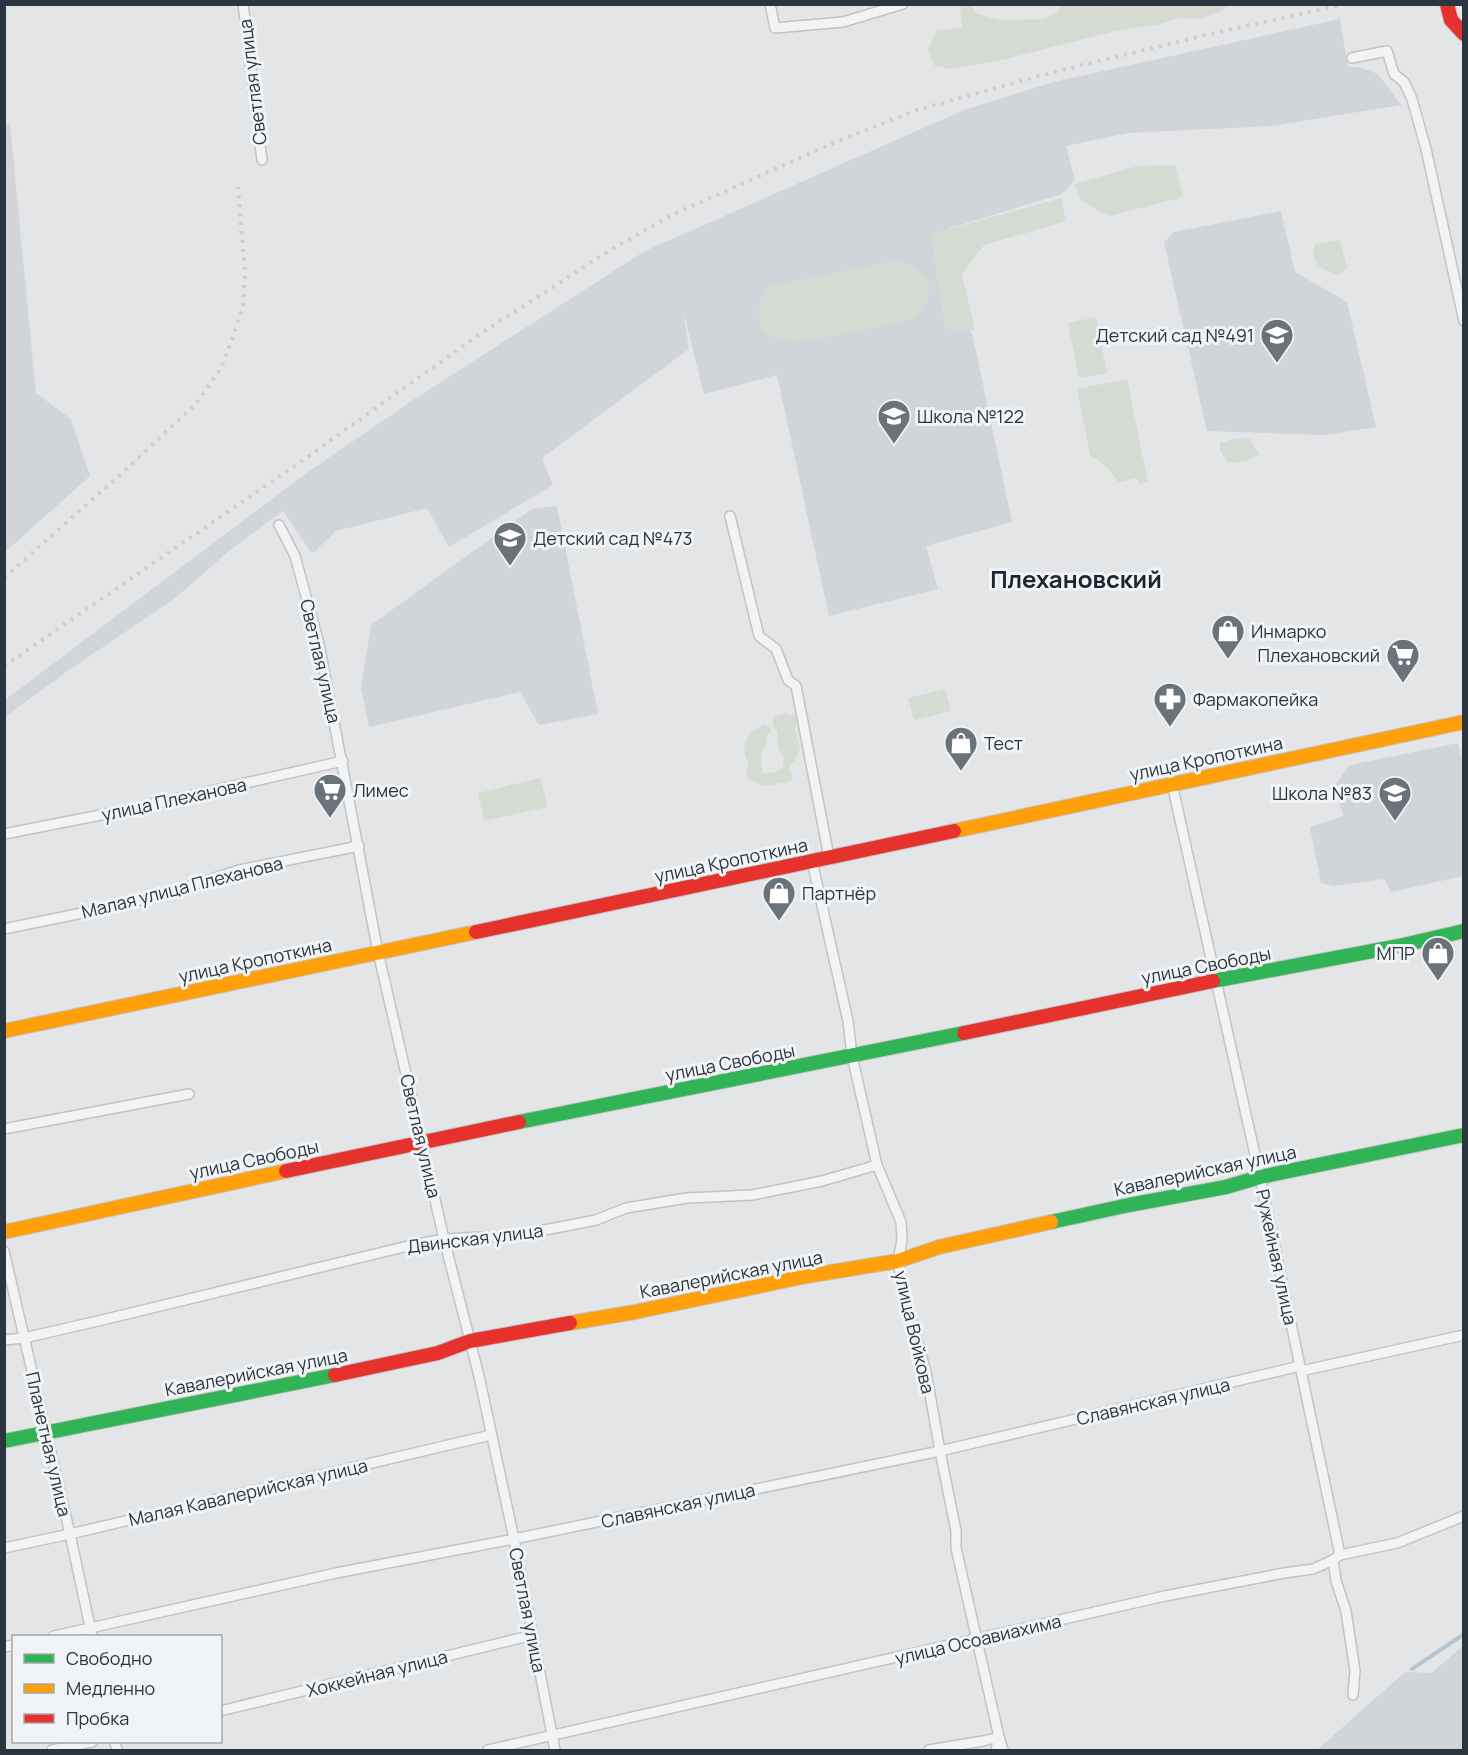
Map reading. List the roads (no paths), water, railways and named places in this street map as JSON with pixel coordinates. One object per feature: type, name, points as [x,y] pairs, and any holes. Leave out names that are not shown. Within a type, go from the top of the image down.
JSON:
[{"type":"street","name":"Светлая улица","points":[[243,4],[261,160]]},
{"type":"street","points":[[770,4],[775,28],[843,22],[903,4]]},
{"type":"street","points":[[1447,4],[1451,20],[1464,34]]},
{"type":"street","points":[[1352,58],[1387,51],[1394,74],[1404,82],[1412,99],[1426,149],[1464,321]]},
{"type":"street","points":[[730,516],[759,636],[776,649],[788,680],[796,686],[829,857]]},
{"type":"street","name":"Светлая улица","points":[[279,525],[295,556],[316,633],[343,761],[378,952],[444,1239],[479,1376],[514,1539],[555,1750]]},
{"type":"street","name":"улица Кропоткина","points":[[4,1031],[1464,722]]},
{"type":"street","name":"улица Плеханова","points":[[4,834],[131,809],[343,761]]},
{"type":"street","name":"Ружейная улица","points":[[1173,784],[1301,1369],[1337,1558],[1336,1581],[1346,1611],[1355,1671],[1353,1695]]},
{"type":"street","name":"Малая улица Плеханова","points":[[4,929],[166,894],[239,870],[359,846]]},
{"type":"street","name":"улица Войкова","points":[[812,861],[877,1165],[901,1222],[902,1240],[898,1261],[904,1293],[926,1372],[939,1451],[956,1531],[956,1548],[1003,1750]]},
{"type":"street","name":"улица Свободы","points":[[4,1232],[422,1141],[852,1056],[1216,980],[1399,946],[1464,931]]},
{"type":"street","points":[[4,1129],[189,1094]]},
{"type":"street","name":"Кавалерийская улица","points":[[4,1441],[399,1362],[438,1353],[470,1341],[635,1312],[807,1276],[898,1261],[939,1246],[1464,1135]]},
{"type":"street","name":"Двинская улица","points":[[4,1340],[24,1338],[408,1246],[444,1239],[519,1235],[596,1220],[626,1208],[687,1198],[752,1195],[822,1181],[877,1165]]},
{"type":"street","name":"Планетная улица","points":[[4,1251],[91,1633]]},
{"type":"street","name":"Славянская улица","points":[[66,1635],[91,1633],[336,1573],[514,1539],[939,1451],[1301,1369],[1464,1335]]},
{"type":"street","name":"Малая Кавалерийская улица","points":[[4,1548],[490,1435]]},
{"type":"street","name":"улица Осоавиахима","points":[[488,1750],[1165,1596],[1313,1569],[1337,1558],[1397,1543],[1464,1515]]},
{"type":"street","name":"Хоккейная улица","points":[[222,1711],[533,1635]]},
{"type":"street","points":[[929,1750],[999,1737],[996,1750]]},
{"type":"street","points":[[52,1750],[87,1743]]},
{"type":"waterway","points":[[1412,1669],[1464,1634]]},
{"type":"railway","points":[[4,666],[303,460],[477,336],[612,249],[672,215],[838,141],[917,110],[1050,73],[1345,4]]},
{"type":"railway","points":[[4,578],[195,405],[221,368],[243,307],[245,275],[238,187]]},
{"type":"place","name":"Детский сад №491","points":[[1277,364]]},
{"type":"place","name":"Школа №122","points":[[894,445]]},
{"type":"place","name":"Детский сад №473","points":[[510,567]]},
{"type":"place","name":"Инмарко","points":[[1228,660]]},
{"type":"place","name":"Плехановский","points":[[1403,684]]},
{"type":"place","name":"Фармакопейка","points":[[1170,728]]},
{"type":"place","name":"Тест","points":[[961,772]]},
{"type":"place","name":"Лимес","points":[[330,819]]},
{"type":"place","name":"Школа №83","points":[[1395,822]]},
{"type":"place","name":"Партнёр","points":[[779,922]]},
{"type":"place","name":"МПР","points":[[1438,982]]},
{"type":"district","name":"Плехановский","points":[[1076,578]]}]
